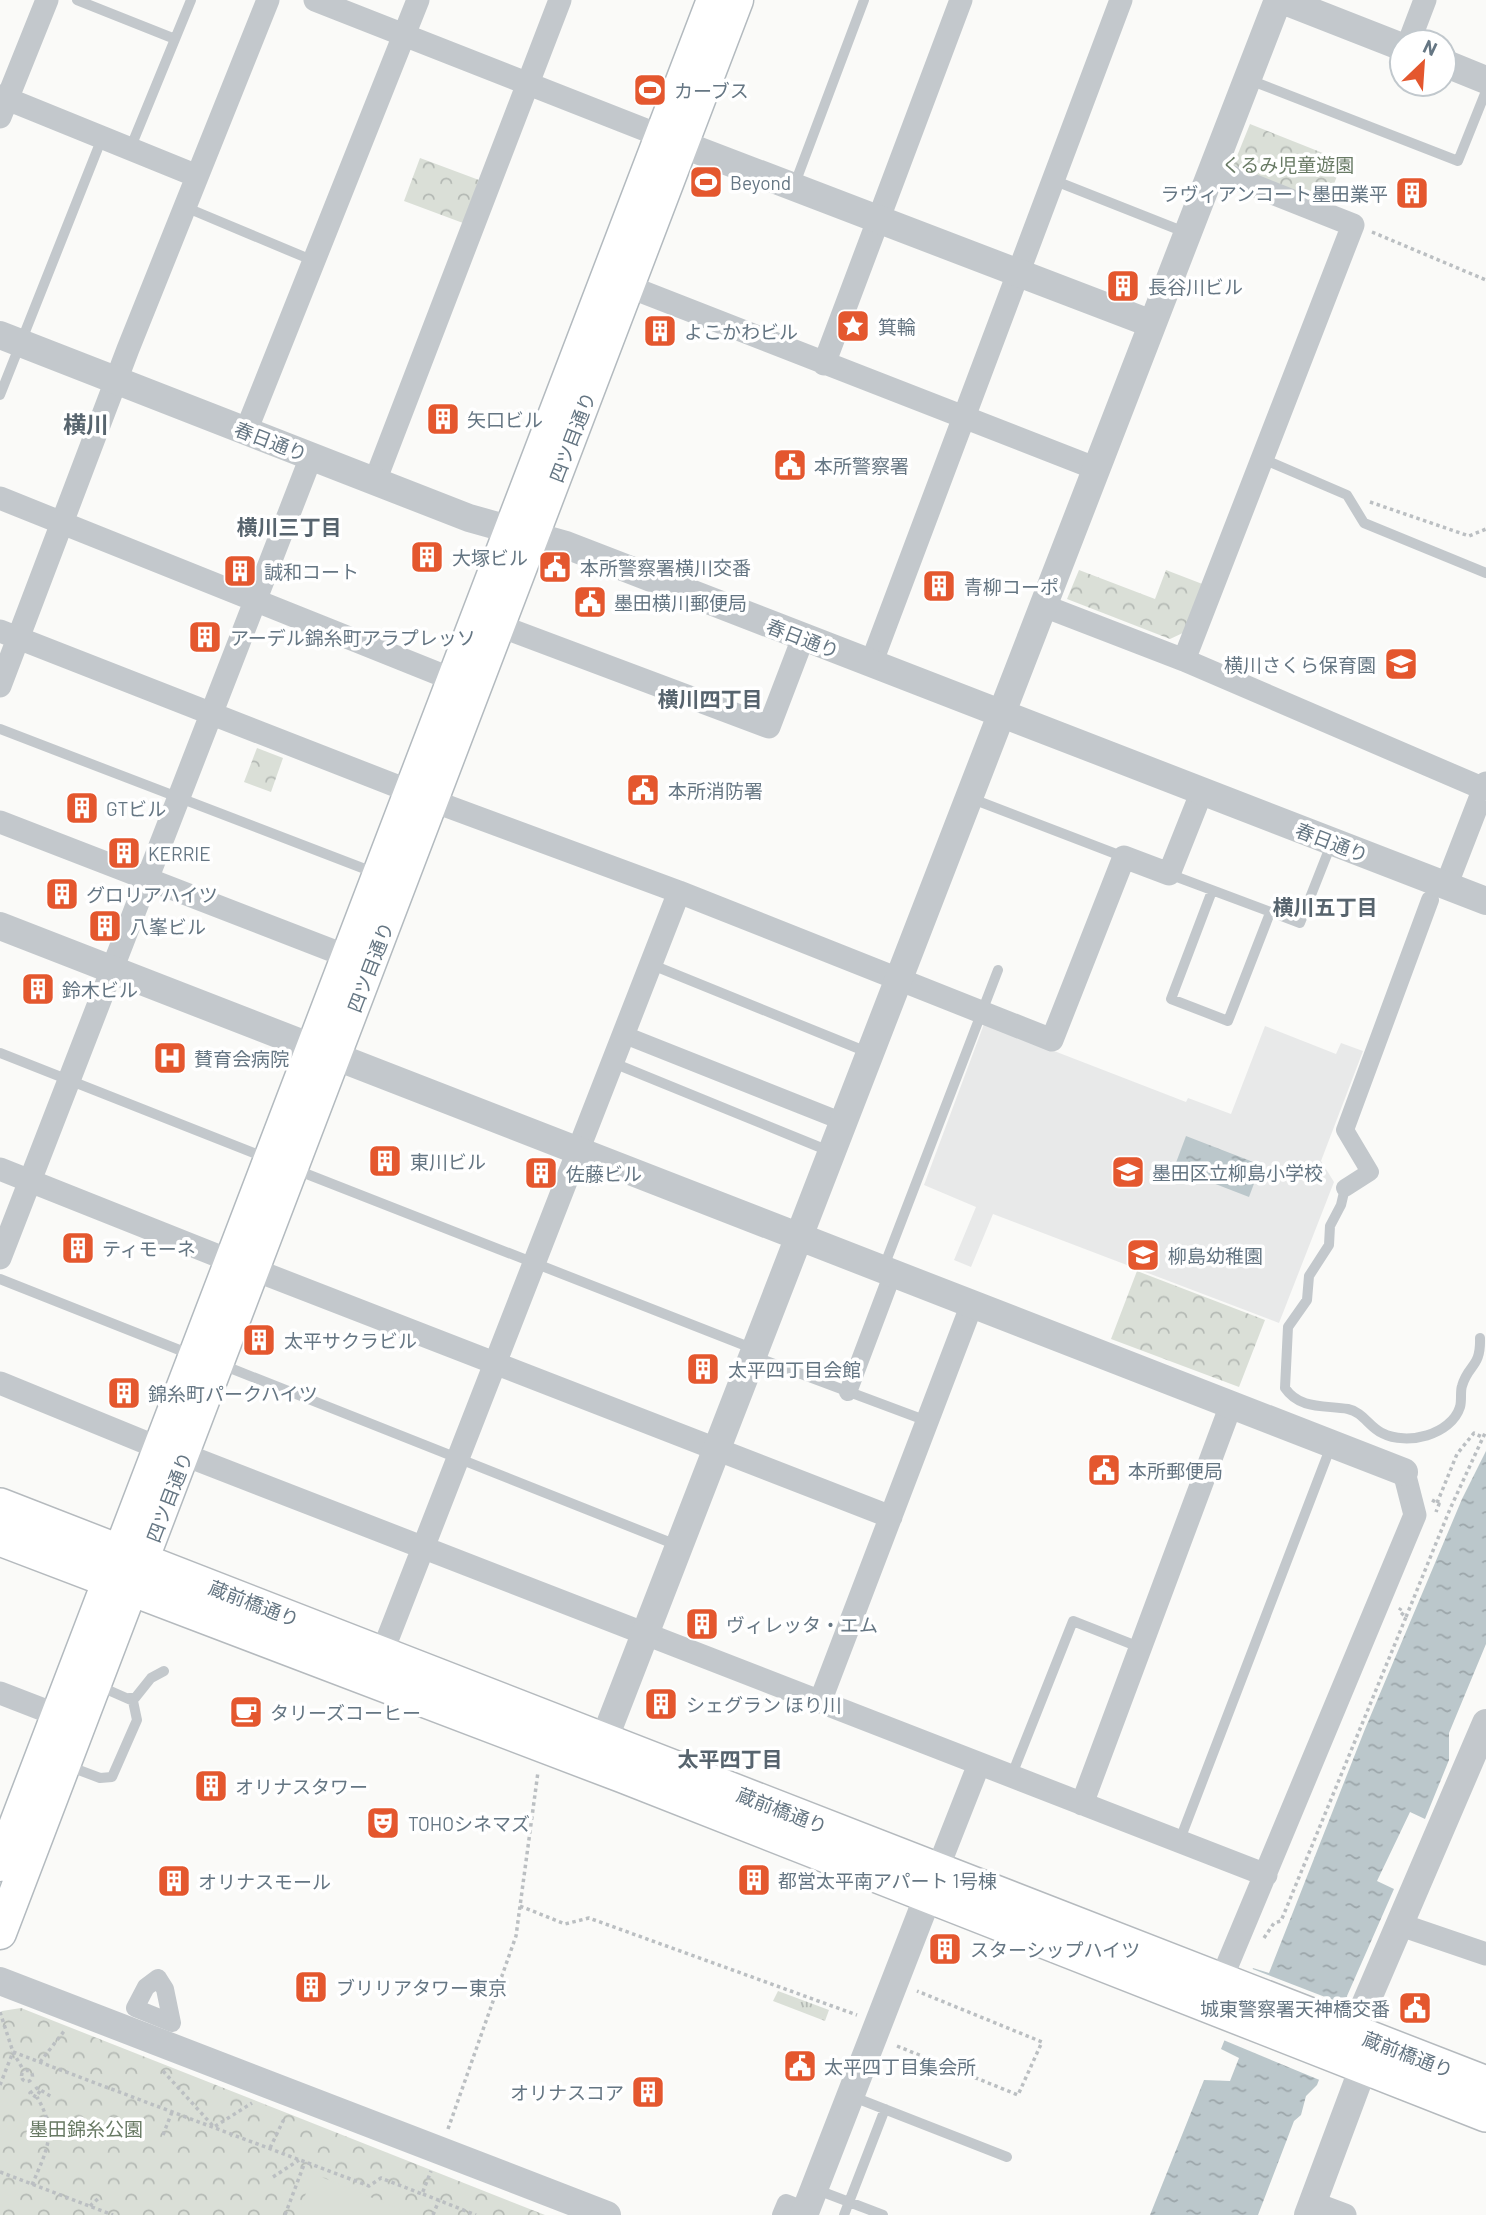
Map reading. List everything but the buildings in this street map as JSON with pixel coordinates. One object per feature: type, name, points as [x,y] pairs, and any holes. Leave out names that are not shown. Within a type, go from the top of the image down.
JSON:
[{"type":"main road","name":"四ツ目通り","points":[[326,1052],[349,957],[380,875],[423,796],[454,680],[523,533],[630,287],[713,0]]},
{"type":"main road","name":"四ツ目通り","points":[[3,1849],[57,1716],[126,1570],[423,796],[500,626],[523,533],[672,140],[737,0]]},
{"type":"main road","name":"蔵前橋通り","points":[[0,1506],[126,1570],[1224,1992],[1353,2049],[1486,2114]]},
{"type":"main road","name":"蔵前橋通り","points":[[0,1538],[126,1570],[382,1653],[599,1753]]},
{"type":"main road","name":"四ツ目通り","points":[[0,1933],[96,1685],[126,1570]]},
{"type":"main road","name":"蔵前橋通り","points":[[1353,2049],[1486,2084]]},
{"type":"street","points":[[47,0],[2,104],[103,138],[197,176]]},
{"type":"street","points":[[0,686],[9,634],[61,523],[268,0]]},
{"type":"street","points":[[246,431],[418,0]]},
{"type":"street","points":[[375,481],[560,0]]},
{"type":"street","points":[[824,364],[961,0]]},
{"type":"street","points":[[871,664],[1121,0]]},
{"type":"street","points":[[599,1753],[1187,233],[1280,0],[1388,42]]},
{"type":"street","points":[[1414,28],[1425,0]]},
{"type":"street","points":[[329,3],[672,140],[1152,324]]},
{"type":"street","points":[[1458,69],[1486,80]]},
{"type":"street","points":[[1184,660],[1353,225],[1212,169]]},
{"type":"street","points":[[630,287],[1097,468]]},
{"type":"street","name":"春日通り","points":[[10,339],[469,518],[566,545],[1202,791],[1332,842],[1438,893],[1486,901]]},
{"type":"street","points":[[0,1258],[311,457]]},
{"type":"street","points":[[0,498],[454,680]]},
{"type":"street","points":[[1044,606],[1184,660],[1485,786],[1438,893],[1345,1130],[1370,1171],[1345,1188]]},
{"type":"street","points":[[500,626],[769,727],[803,638]]},
{"type":"street","points":[[9,634],[423,796],[679,892],[1052,1040],[1124,857],[1169,874],[1202,791]]},
{"type":"street","points":[[0,822],[349,957]]},
{"type":"street","points":[[382,1653],[576,1150],[679,892]]},
{"type":"street","points":[[0,926],[1332,1444],[1415,1480],[1415,1515],[1266,1875],[1224,1992]]},
{"type":"street","points":[[622,1034],[831,1117]]},
{"type":"street","points":[[0,1169],[891,1517]]},
{"type":"street","points":[[848,1392],[888,1271]]},
{"type":"street","points":[[820,1702],[972,1304]]},
{"type":"street","points":[[0,1383],[1266,1875]]},
{"type":"street","points":[[1082,1804],[1231,1405]]},
{"type":"street","points":[[0,1693],[57,1716]]},
{"type":"street","points":[[1345,2215],[1311,2209],[1362,2012],[1484,1730]]},
{"type":"street","points":[[810,2202],[851,2096],[869,2027],[896,1982],[979,1764]]},
{"type":"street","points":[[1401,1925],[1484,1947]]},
{"type":"street","points":[[0,1981],[607,2215]]},
{"type":"street","points":[[781,2215],[786,2203],[796,2207],[792,2215]]},
{"type":"lane","points":[[77,0],[175,39]]},
{"type":"lane","points":[[130,149],[191,0]]},
{"type":"lane","points":[[794,186],[864,0]]},
{"type":"lane","points":[[1247,79],[1458,161],[1486,91]]},
{"type":"lane","points":[[0,395],[10,339],[103,138]]},
{"type":"lane","points":[[1052,180],[1187,233]]},
{"type":"lane","points":[[185,207],[314,261]]},
{"type":"lane","points":[[1263,459],[1347,495],[1364,523],[1486,573]]},
{"type":"lane","points":[[0,729],[380,875]]},
{"type":"lane","points":[[969,797],[1124,857]]},
{"type":"lane","points":[[1169,874],[1300,923],[1332,842]]},
{"type":"lane","points":[[1212,891],[1171,999],[1228,1021],[1270,913]]},
{"type":"lane","points":[[650,964],[870,1054]]},
{"type":"lane","points":[[888,1271],[998,970]]},
{"type":"lane","points":[[0,1053],[534,1262],[848,1392],[928,1421]]},
{"type":"lane","points":[[611,1062],[832,1152]]},
{"type":"lane","points":[[1345,1188],[1341,1205],[1330,1226],[1329,1245],[1309,1276],[1307,1300],[1288,1327],[1285,1388],[1290,1396],[1320,1408],[1349,1409],[1360,1414],[1385,1435],[1413,1438],[1434,1433],[1452,1420],[1460,1408],[1462,1386],[1481,1354],[1480,1338]]},
{"type":"lane","points":[[0,1279],[680,1547]]},
{"type":"lane","points":[[1179,1842],[1332,1444]]},
{"type":"lane","points":[[1011,1777],[1073,1621],[1139,1647]]},
{"type":"lane","points":[[96,1685],[135,1698],[151,1678],[164,1671]]},
{"type":"lane","points":[[65,1765],[100,1778],[112,1777],[137,1720],[135,1704],[129,1698]]},
{"type":"lane","points":[[851,2096],[1007,2157]]},
{"type":"lane","points":[[844,2215],[885,2109]]},
{"type":"lane","points":[[810,2202],[849,2202],[883,2215]]},
{"type":"path","points":[[1353,225],[1486,280]]},
{"type":"path","points":[[1347,495],[1469,536],[1486,529]]},
{"type":"path","points":[[1274,1923],[1281,1921],[1450,1509],[1486,1431]]},
{"type":"path","points":[[1435,1516],[1439,1504],[1437,1503],[1457,1454],[1474,1433],[1483,1437]]},
{"type":"path","points":[[1415,1480],[1431,1500],[1437,1503]]},
{"type":"path","points":[[1404,1599],[1399,1611],[1406,1617]]},
{"type":"path","points":[[446,2135],[516,1936],[539,1763]]},
{"type":"path","points":[[520,1906],[565,1924],[589,1918],[869,2027],[1018,2095],[1042,2042],[896,1982]]},
{"type":"path","points":[[0,2012],[13,2052],[24,2071],[23,2080],[29,2081]]},
{"type":"path","points":[[40,2062],[68,2026]]},
{"type":"path","points":[[13,2052],[369,2186],[381,2178],[476,2215]]},
{"type":"path","points":[[0,2085],[13,2052]]},
{"type":"path","points":[[161,2068],[214,2127]]},
{"type":"path","points":[[24,2071],[32,2073],[29,2081]]},
{"type":"path","points":[[29,2081],[33,2088],[52,2097]]},
{"type":"path","points":[[178,2087],[187,2082]]},
{"type":"path","points":[[32,2185],[50,2138],[48,2121],[37,2097],[31,2094],[33,2088]]},
{"type":"path","points":[[37,2097],[40,2091]]},
{"type":"path","points":[[214,2127],[257,2100]]},
{"type":"path","points":[[163,2135],[172,2112]]},
{"type":"path","points":[[270,2148],[287,2112]]},
{"type":"path","points":[[273,2177],[299,2160]]},
{"type":"path","points":[[285,2215],[306,2162]]},
{"type":"path","points":[[422,2194],[432,2169]]},
{"type":"path","points":[[0,2172],[113,2215]]},
{"type":"path","points":[[90,2206],[100,2197]]},
{"type":"path","points":[[433,2215],[439,2200]]},
{"type":"shaded area","name":"墨田区立柳島小学校","points":[[984,1024],[1186,1102],[1188,1098],[1231,1114],[1265,1026],[1336,1054],[1341,1043],[1363,1051],[1321,1161],[1334,1182],[1279,1323],[993,1214],[971,1267],[954,1260],[976,1207],[924,1185]]},
{"type":"green space","name":"くるみ児童遊園","points":[[1250,124],[1343,161],[1326,204],[1233,166]]},
{"type":"green space","points":[[420,158],[479,180],[463,223],[404,201]]},
{"type":"green space","points":[[1079,570],[1155,599],[1166,570],[1205,585],[1187,631],[1170,639],[1067,599]]},
{"type":"green space","points":[[257,748],[283,758],[271,792],[244,782]]},
{"type":"green space","points":[[1137,1271],[1265,1320],[1239,1387],[1111,1339]]},
{"type":"green space","points":[[778,1991],[829,2010],[825,2021],[773,2001]]},
{"type":"green space","name":"墨田錦糸公園","points":[[21,2008],[545,2215],[0,2215],[0,2017],[2,2011]]},
{"type":"green space","points":[[314,2174],[414,2215],[297,2215]]},
{"type":"water","points":[[1186,1136],[1261,1165],[1249,1197],[1174,1168]]},
{"type":"water","points":[[1486,1451],[1486,1644],[1449,1733],[1449,1760],[1425,1819],[1410,1812],[1377,1881],[1394,1889],[1347,1996],[1348,2005],[1317,2085],[1306,2096],[1301,2115],[1294,2121],[1258,2215],[1150,2215],[1204,2080],[1230,2081],[1239,2058],[1221,2049],[1253,1968],[1269,1973],[1365,1729],[1462,1499]]},
{"type":"pier","points":[[1250,1968],[1351,2007],[1322,2081],[1221,2039]]},
{"type":"place","name":"カーブス","points":[[650,90]]},
{"type":"place","name":"Beyond","points":[[706,182]]},
{"type":"place","name":"ラヴィアンコート墨田業平","points":[[1412,193]]},
{"type":"place","name":"長谷川ビル","points":[[1123,286]]},
{"type":"place","name":"箕輪","points":[[853,326]]},
{"type":"place","name":"よこかわビル","points":[[660,331]]},
{"type":"place","name":"矢口ビル","points":[[443,419]]},
{"type":"place","name":"本所警察署","points":[[790,465]]},
{"type":"place","name":"大塚ビル","points":[[427,557]]},
{"type":"place","name":"本所警察署横川交番","points":[[555,567]]},
{"type":"place","name":"誠和コート","points":[[240,571]]},
{"type":"place","name":"青柳コーポ","points":[[939,586]]},
{"type":"place","name":"墨田横川郵便局","points":[[590,602]]},
{"type":"place","name":"アーデル錦糸町アラプレッソ","points":[[205,637]]},
{"type":"place","name":"横川さくら保育園","points":[[1401,664]]},
{"type":"place","name":"本所消防署","points":[[643,790]]},
{"type":"place","name":"GTビル","points":[[82,808]]},
{"type":"place","name":"KERRIE","points":[[124,853]]},
{"type":"place","name":"グロリアハイツ","points":[[62,894]]},
{"type":"place","name":"八峯ビル","points":[[105,926]]},
{"type":"place","name":"鈴木ビル","points":[[38,989]]},
{"type":"place","name":"賛育会病院","points":[[170,1058]]},
{"type":"place","name":"東川ビル","points":[[385,1161]]},
{"type":"place","name":"墨田区立柳島小学校","points":[[1128,1172]]},
{"type":"place","name":"佐藤ビル","points":[[541,1173]]},
{"type":"place","name":"ティモーネ","points":[[78,1248]]},
{"type":"place","name":"柳島幼稚園","points":[[1143,1255]]},
{"type":"place","name":"太平サクラビル","points":[[259,1340]]},
{"type":"place","name":"太平四丁目会館","points":[[703,1369]]},
{"type":"place","name":"錦糸町パークハイツ","points":[[124,1393]]},
{"type":"place","name":"本所郵便局","points":[[1104,1470]]},
{"type":"place","name":"ヴィレッタ・エム","points":[[702,1624]]},
{"type":"place","name":"シェグラン ほり川","points":[[661,1704]]},
{"type":"place","name":"タリーズコーヒー","points":[[246,1712]]},
{"type":"place","name":"オリナスタワー","points":[[211,1786]]},
{"type":"place","name":"TOHOシネマズ","points":[[383,1823]]},
{"type":"place","name":"都営太平南アパート 1号棟","points":[[754,1880]]},
{"type":"place","name":"オリナスモール","points":[[174,1881]]},
{"type":"place","name":"スターシップハイツ","points":[[945,1949]]},
{"type":"place","name":"ブリリアタワー東京","points":[[311,1987]]},
{"type":"place","name":"城東警察署天神橋交番","points":[[1415,2008]]},
{"type":"place","name":"太平四丁目集会所","points":[[800,2066]]},
{"type":"place","name":"オリナスコア","points":[[648,2092]]},
{"type":"district","name":"横川","points":[[86,424]]},
{"type":"district","name":"横川三丁目","points":[[289,526]]},
{"type":"district","name":"横川四丁目","points":[[710,698]]},
{"type":"district","name":"横川五丁目","points":[[1325,906]]},
{"type":"district","name":"太平四丁目","points":[[730,1758]]}]
